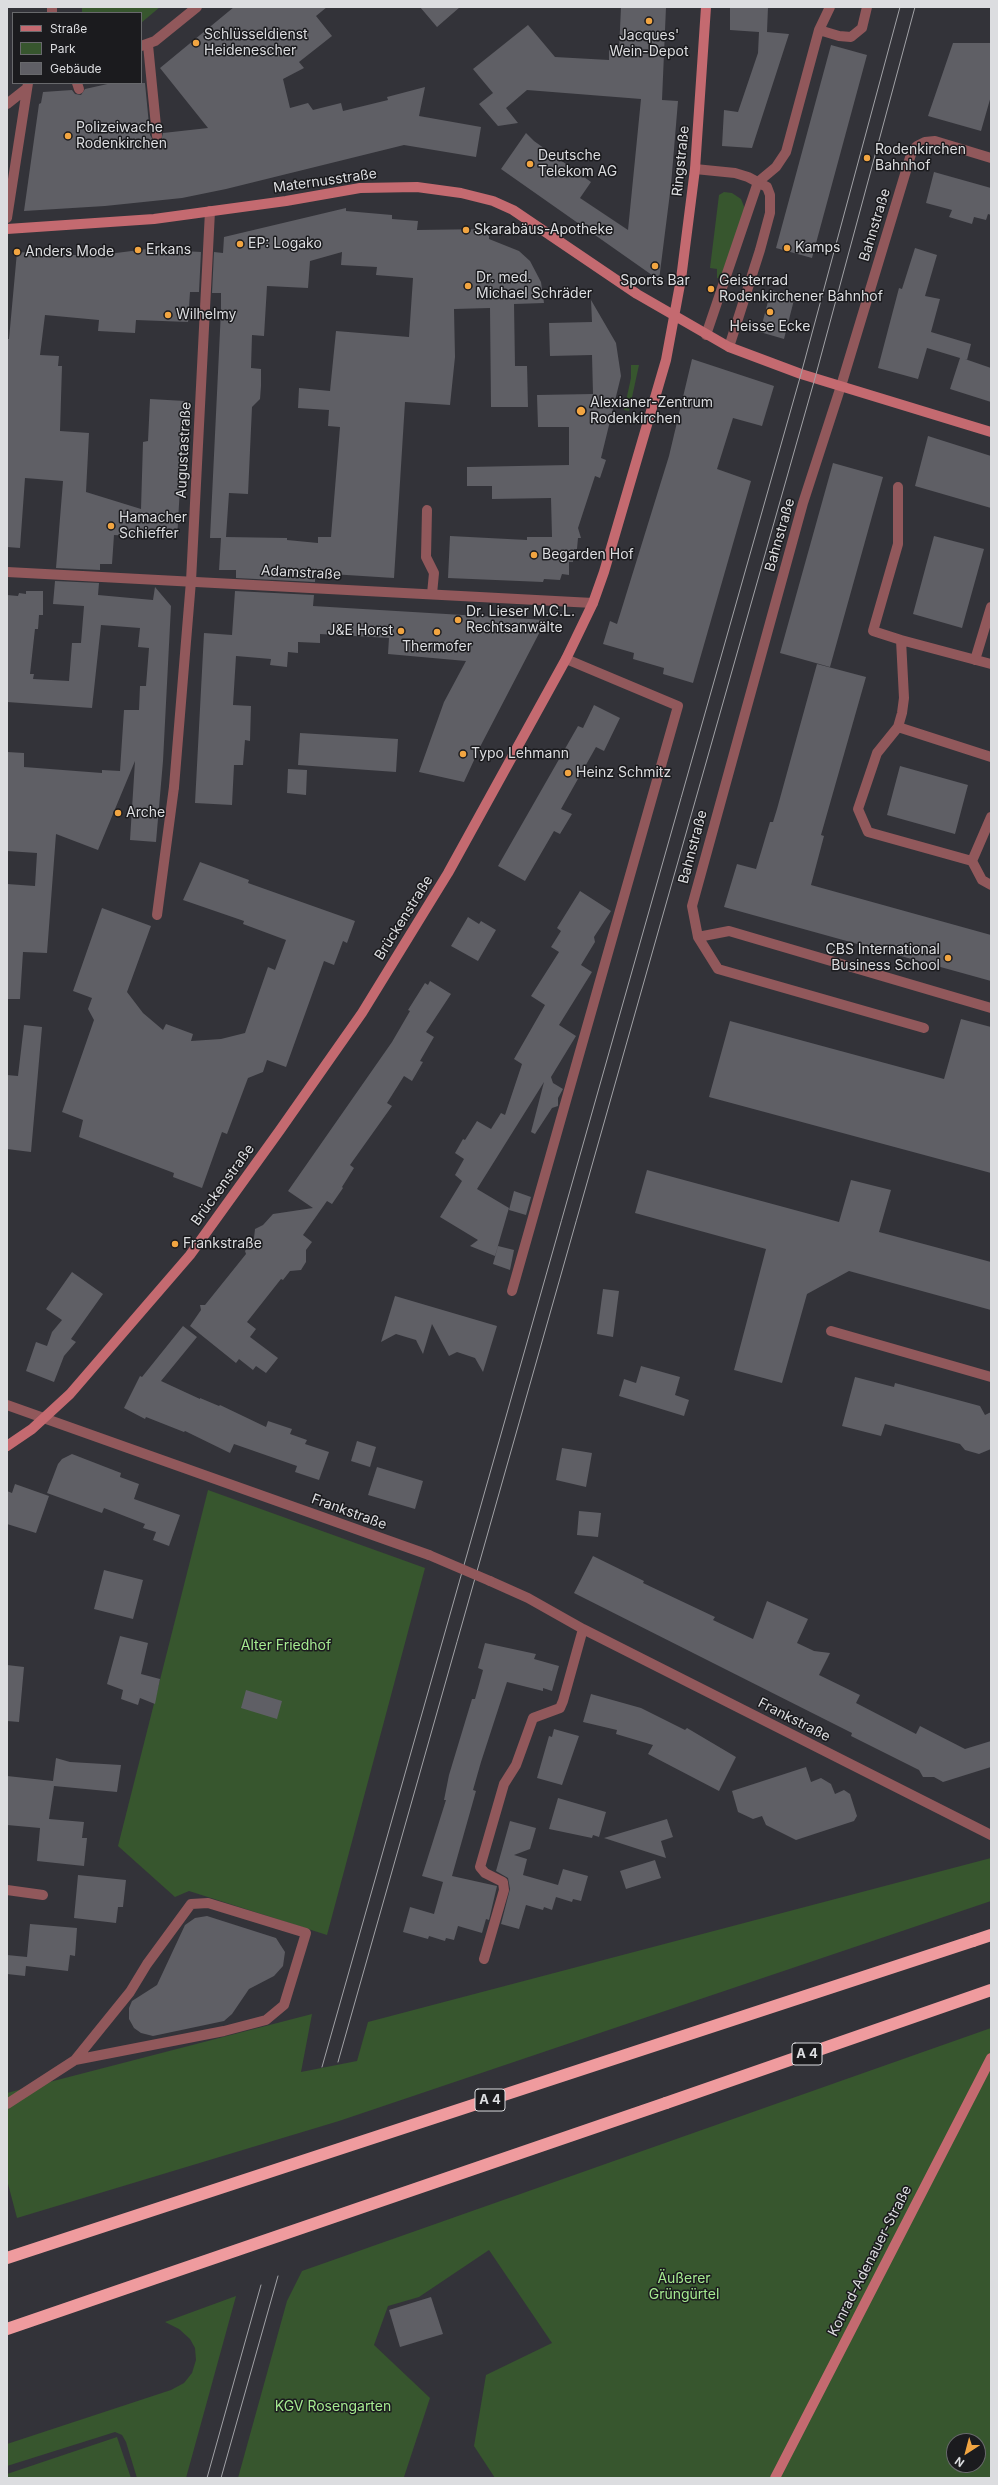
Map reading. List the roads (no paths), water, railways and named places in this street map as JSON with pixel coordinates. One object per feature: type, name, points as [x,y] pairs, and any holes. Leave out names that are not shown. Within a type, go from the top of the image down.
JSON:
[{"type":"highway","name":"A 4","points":[[7,2258],[991,1935]]},
{"type":"highway","name":"A 4","points":[[7,2329],[991,1990]]},
{"type":"main road","name":"Ringstraße","points":[[674,316],[695,169],[706,7]]},
{"type":"main road","name":"Maternusstraße","points":[[7,229],[148,219],[379,186],[439,189],[472,195],[503,205],[522,215],[637,294],[706,335],[729,346],[815,378],[991,432]]},
{"type":"main road","name":"Brückenstraße","points":[[7,1446],[45,1418],[70,1394],[190,1255],[362,1013],[448,872],[566,659],[593,603],[628,495],[666,360],[674,316]]},
{"type":"main road","name":"Konrad-Adenauer-Straße","points":[[775,2478],[991,2058]]},
{"type":"street","points":[[157,136],[144,46],[198,7]]},
{"type":"street","points":[[706,335],[758,182],[776,167],[786,152],[819,30],[830,7]]},
{"type":"street","points":[[819,30],[839,36],[851,37],[862,28],[867,7]]},
{"type":"street","points":[[7,104],[27,86]]},
{"type":"street","points":[[7,218],[27,86]]},
{"type":"street","name":"Bahnstraße","points":[[698,937],[692,906],[803,503],[841,386],[912,151],[917,146],[935,141],[991,158]]},
{"type":"street","points":[[695,169],[735,173],[767,187],[770,195],[770,212],[747,293],[729,346]]},
{"type":"street","name":"Augustastraße","points":[[157,915],[174,787],[191,581],[210,211]]},
{"type":"street","points":[[898,487],[898,544],[873,631],[991,664]]},
{"type":"street","points":[[427,510],[426,557],[434,572],[432,594]]},
{"type":"street","name":"Adamstraße","points":[[7,572],[593,603]]},
{"type":"street","points":[[975,660],[991,607]]},
{"type":"street","points":[[901,640],[904,698],[898,727],[877,753],[858,809],[862,821],[868,832],[972,861],[982,880],[991,886]]},
{"type":"street","points":[[512,1291],[678,706],[566,659]]},
{"type":"street","points":[[898,727],[991,758]]},
{"type":"street","points":[[972,861],[991,817]]},
{"type":"street","points":[[924,1028],[718,969],[698,937],[729,931],[991,1008]]},
{"type":"street","points":[[831,1331],[991,1377]]},
{"type":"street","name":"Frankstraße","points":[[7,1406],[45,1418],[428,1555],[490,1581],[528,1598],[583,1629],[991,1835]]},
{"type":"street","points":[[484,1959],[504,1890],[503,1882],[485,1873],[480,1867],[502,1791],[516,1765],[533,1718],[560,1708],[583,1629]]},
{"type":"street","points":[[7,1890],[43,1894]]},
{"type":"street","points":[[7,2104],[75,2060],[130,1992],[147,1964],[191,1904],[208,1903],[306,1933],[284,2005],[266,2020],[224,2031],[75,2060]]},
{"type":"tram line","points":[[322,2067],[801,374],[900,7]]},
{"type":"tram line","points":[[338,2062],[815,378],[915,7]]},
{"type":"tram line","points":[[221,2478],[278,2276]]},
{"type":"tram line","points":[[207,2478],[261,2285]]},
{"type":"place","name":"Jacques' Wein-Depot","points":[[649,21]]},
{"type":"place","name":"Schlüsseldienst Heidenescher","points":[[196,43]]},
{"type":"place","name":"Polizeiwache Rodenkirchen","points":[[68,136]]},
{"type":"place","name":"Rodenkirchen Bahnhof","points":[[867,158]]},
{"type":"place","name":"Deutsche Telekom AG","points":[[530,164]]},
{"type":"place","name":"Skarabäus-Apotheke","points":[[466,230]]},
{"type":"place","name":"EP: Logako","points":[[240,244]]},
{"type":"place","name":"Kamps","points":[[787,248]]},
{"type":"place","name":"Erkans","points":[[138,250]]},
{"type":"place","name":"Anders Mode","points":[[17,252]]},
{"type":"place","name":"Sports Bar","points":[[655,266]]},
{"type":"place","name":"Dr. med. Michael Schräder","points":[[468,286]]},
{"type":"place","name":"Geisterrad Rodenkirchener Bahnhof","points":[[711,289]]},
{"type":"place","name":"Heisse Ecke","points":[[770,312]]},
{"type":"place","name":"Wilhelmy","points":[[168,315]]},
{"type":"place","name":"Alexianer-Zentrum Rodenkirchen","points":[[581,411]]},
{"type":"place","name":"Hamacher Schieffer","points":[[111,526]]},
{"type":"place","name":"Begarden Hof","points":[[534,555]]},
{"type":"place","name":"Dr. Lieser M.C.L. Rechtsanwälte","points":[[458,620]]},
{"type":"place","name":"J&E Horst","points":[[401,631]]},
{"type":"place","name":"Thermofer","points":[[437,632]]},
{"type":"place","name":"Typo Lehmann","points":[[463,754]]},
{"type":"place","name":"Heinz Schmitz","points":[[568,773]]},
{"type":"place","name":"Arche","points":[[118,813]]},
{"type":"place","name":"CBS International Business School","points":[[948,958]]},
{"type":"place","name":"Frankstraße","points":[[175,1244]]},
{"type":"park label","name":"Alter Friedhof","points":[[286,1646]]},
{"type":"park label","name":"Äußerer Grüngürtel","points":[[684,2288]]},
{"type":"park label","name":"KGV Rosengarten","points":[[333,2407]]}]
